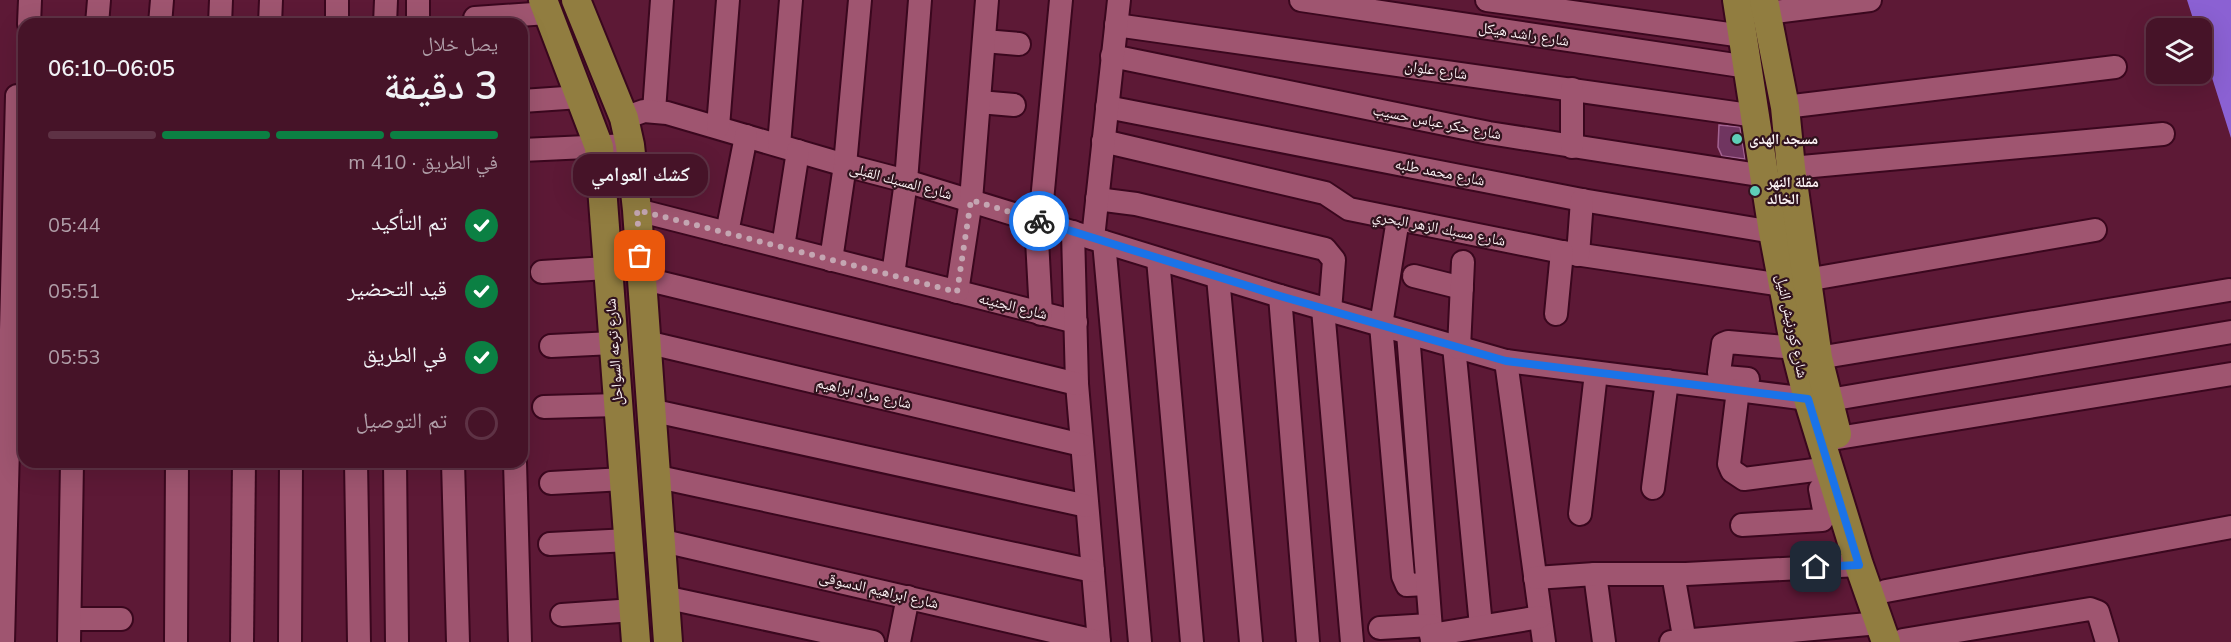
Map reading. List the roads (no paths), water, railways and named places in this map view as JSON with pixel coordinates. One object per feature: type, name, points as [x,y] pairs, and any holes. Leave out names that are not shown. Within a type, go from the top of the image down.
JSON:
[{"type":"main road","points":[[576,0],[624,118],[630,145],[637,210],[666,621],[635,626]]},
{"type":"main road","name":"شارع كورنيش النيل","points":[[1737,0],[1756,116],[1778,172],[1813,395],[1832,476],[1859,565],[1893,637]]},
{"type":"main road","name":"شارع ترعه السواحل","points":[[545,7],[599,147],[635,626]]},
{"type":"main road","name":"شارع كورنيش النيل","points":[[1765,7],[1785,108],[1773,232],[1794,283]]},
{"type":"main road","name":"شارع كورنيش النيل","points":[[1813,395],[1838,438],[1886,591],[1893,637]]},
{"type":"main road","points":[[623,468],[654,465]]},
{"type":"street","points":[[29,18],[30,0]]},
{"type":"street","points":[[98,18],[99,0]]},
{"type":"street","points":[[160,18],[162,0]]},
{"type":"street","points":[[220,18],[221,0]]},
{"type":"street","points":[[270,18],[271,0]]},
{"type":"street","points":[[337,18],[338,0]]},
{"type":"street","points":[[385,18],[386,0]]},
{"type":"street","points":[[418,0],[418,18]]},
{"type":"street","points":[[654,111],[662,0]]},
{"type":"street","points":[[718,128],[728,0]]},
{"type":"street","points":[[783,247],[791,0]]},
{"type":"street","points":[[831,260],[845,165],[860,0]]},
{"type":"street","points":[[893,275],[906,181],[920,0]]},
{"type":"street","points":[[957,292],[971,200],[987,0]]},
{"type":"street","points":[[1041,314],[1038,221],[1061,0]]},
{"type":"street","points":[[1099,642],[1077,384],[1076,322],[1097,199],[1119,0]]},
{"type":"street","name":"شارع راشد هيكل","points":[[1301,0],[1748,67]]},
{"type":"street","points":[[1487,0],[1743,36]]},
{"type":"street","points":[[1765,7],[1870,0]]},
{"type":"street","points":[[475,14],[545,7]]},
{"type":"street","name":"شارع علوان","points":[[1116,26],[1756,116]]},
{"type":"street","points":[[984,41],[1019,44]]},
{"type":"street","name":"شارع حكر عباس حسيب","points":[[1112,56],[1478,131],[1572,147],[1778,172],[2163,135]]},
{"type":"street","points":[[1785,108],[2115,67]]},
{"type":"street","points":[[1572,89],[1572,147]]},
{"type":"street","points":[[3,642],[18,94]]},
{"type":"street","points":[[528,101],[580,97]]},
{"type":"street","points":[[979,102],[1014,105]]},
{"type":"street","name":"شارع محمد طلبه","points":[[1107,107],[1582,200],[1773,232]]},
{"type":"street","name":"شارع المسبك القبلى","points":[[624,118],[635,113],[654,111],[718,128],[971,200],[1326,310],[1506,361],[1738,390],[1813,395]]},
{"type":"street","points":[[727,233],[746,136]]},
{"type":"street","name":"شارع مسبك الزهر البحري","points":[[1103,141],[1325,193],[1349,209],[1570,253],[1794,283],[2095,230]]},
{"type":"street","points":[[528,150],[630,145]]},
{"type":"street","points":[[1097,199],[1136,204],[1324,249],[1334,260],[1326,310],[1352,642]]},
{"type":"street","points":[[1556,314],[1582,200]]},
{"type":"street","name":"شارع الجنينه","points":[[637,210],[1076,322]]},
{"type":"street","points":[[1398,219],[1381,325],[1403,576],[1407,585],[1427,584]]},
{"type":"street","points":[[1090,237],[1140,642]]},
{"type":"street","points":[[1158,258],[1192,642]]},
{"type":"street","points":[[1463,262],[1456,347],[1481,626]]},
{"type":"street","points":[[542,272],[608,268]]},
{"type":"street","points":[[1414,276],[1462,288]]},
{"type":"street","points":[[1218,277],[1251,642]]},
{"type":"street","points":[[641,279],[1077,384]]},
{"type":"street","points":[[2229,290],[1807,353],[1725,342],[1721,346],[1718,368],[1721,375],[1725,377],[1813,395],[2231,332]]},
{"type":"street","points":[[1280,296],[1308,642]]},
{"type":"street","points":[[1408,333],[1431,634]]},
{"type":"street","name":"شارع مراد ابراهيم","points":[[645,342],[1082,445]]},
{"type":"street","points":[[551,346],[613,343]]},
{"type":"street","points":[[1506,361],[1544,642]]},
{"type":"street","points":[[1580,514],[1596,373]]},
{"type":"street","points":[[1838,438],[2231,374]]},
{"type":"street","points":[[1653,488],[1667,381]]},
{"type":"street","points":[[1738,390],[1729,464],[1737,476],[1744,479],[1832,476]]},
{"type":"street","points":[[544,407],[618,405]]},
{"type":"street","points":[[650,410],[1087,506]]},
{"type":"street","points":[[654,465],[1093,571]]},
{"type":"street","points":[[69,642],[72,468]]},
{"type":"street","points":[[176,642],[177,468]]},
{"type":"street","points":[[242,642],[244,468]]},
{"type":"street","points":[[290,642],[291,468]]},
{"type":"street","points":[[356,468],[359,642]]},
{"type":"street","points":[[395,468],[398,642]]},
{"type":"street","points":[[453,468],[458,642]]},
{"type":"street","points":[[515,468],[519,642]]},
{"type":"street","points":[[551,483],[623,468]]},
{"type":"street","points":[[1742,525],[1822,520],[1825,515],[1820,489],[1832,476]]},
{"type":"street","points":[[1886,591],[2231,527]]},
{"type":"street","points":[[549,544],[629,540]]},
{"type":"street","name":"شارع ابراهيم الدسوقى","points":[[659,540],[1099,642]]},
{"type":"street","points":[[1535,578],[1859,565]]},
{"type":"street","points":[[1595,574],[1604,642]]},
{"type":"street","points":[[1673,574],[1680,642],[1893,637],[2090,609],[2098,612],[2107,642]]},
{"type":"street","points":[[899,642],[908,597]]},
{"type":"street","points":[[562,615],[635,626]]},
{"type":"street","points":[[1380,628],[1431,634],[1540,617]]},
{"type":"street","points":[[70,619],[121,619]]},
{"type":"street","points":[[666,621],[873,642]]},
{"type":"place","name":"مسجد الهدى","points":[[1737,139]]},
{"type":"place","name":"مقلة النهر الخالد","points":[[1755,191]]},
{"type":"place","name":"كشك العوامي","points":[[640,256]]}]
